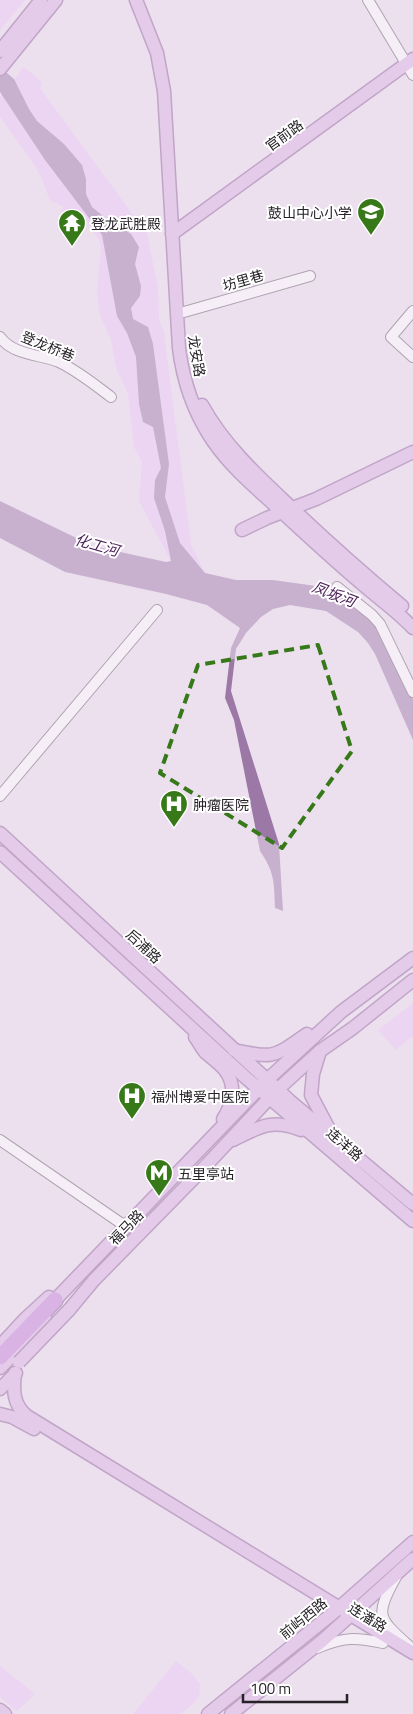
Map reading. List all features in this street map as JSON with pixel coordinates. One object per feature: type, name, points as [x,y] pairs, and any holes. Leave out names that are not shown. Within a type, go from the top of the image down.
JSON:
[{"type":"highway","points":[[0,1357],[55,1300]]},
{"type":"main road","points":[[0,51],[41,0]]},
{"type":"main road","points":[[2,67],[56,0]]},
{"type":"main road","name":"龙安路","points":[[136,0],[153,41],[162,78],[187,352],[190,369],[200,400],[206,413],[222,436],[290,513],[308,537],[377,598],[397,612],[413,628]]},
{"type":"main road","name":"龙安路","points":[[146,0],[157,26],[170,78],[178,348],[186,383],[194,406],[207,431],[221,451],[290,513],[413,617]]},
{"type":"main road","name":"官前路","points":[[176,236],[411,68]]},
{"type":"main road","points":[[290,513],[413,452]]},
{"type":"main road","points":[[244,534],[267,518],[320,504],[413,460]]},
{"type":"main road","name":"后浦路","points":[[0,833],[234,1050],[263,1084]]},
{"type":"main road","name":"后浦路","points":[[0,852],[184,1020],[263,1084]]},
{"type":"main road","name":"福马路","points":[[55,1300],[263,1084],[341,1012],[413,958]]},
{"type":"main road","name":"福马路","points":[[0,1382],[69,1310],[94,1280],[273,1094],[320,1051],[353,1028],[413,980]]},
{"type":"main road","points":[[234,1050],[265,1056],[275,1055],[341,1012]]},
{"type":"main road","points":[[184,1020],[205,1052],[226,1071],[232,1089],[232,1099],[229,1108],[205,1144]]},
{"type":"main road","points":[[320,1051],[313,1074],[310,1095],[332,1136]]},
{"type":"main road","name":"连洋路","points":[[263,1084],[312,1135],[413,1221]]},
{"type":"main road","name":"连洋路","points":[[273,1094],[332,1136],[413,1204]]},
{"type":"main road","points":[[226,1143],[266,1124],[287,1124],[312,1135]]},
{"type":"main road","points":[[0,1346],[32,1312],[83,1270]]},
{"type":"main road","name":"福马路","points":[[0,1368],[60,1305],[83,1270]]},
{"type":"main road","points":[[0,1389],[67,1319],[94,1280]]},
{"type":"main road","points":[[15,1373],[14,1396],[19,1408],[27,1416],[336,1610]]},
{"type":"main road","points":[[0,1414],[12,1417],[336,1610]]},
{"type":"main road","name":"前屿西路","points":[[208,1714],[336,1610],[413,1542]]},
{"type":"main road","name":"前屿西路","points":[[231,1714],[311,1650],[413,1559]]},
{"type":"main road","name":"连潘路","points":[[336,1610],[383,1644],[413,1662]]},
{"type":"main road","name":"连潘路","points":[[348,1618],[413,1652]]},
{"type":"main road","points":[[0,1710],[5,1714]]},
{"type":"street","points":[[368,0],[411,68]]},
{"type":"street","name":"坊里巷","points":[[184,312],[310,276]]},
{"type":"street","points":[[413,311],[391,337],[413,357]]},
{"type":"street","name":"登龙桥巷","points":[[0,337],[7,344],[27,354],[60,363],[111,397]]},
{"type":"street","points":[[336,587],[372,615],[380,624],[413,692]]},
{"type":"street","points":[[0,796],[158,610]]},
{"type":"street","points":[[405,675],[413,666]]},
{"type":"street","points":[[0,1140],[125,1226]]},
{"type":"street","points":[[399,1572],[384,1599],[382,1616],[386,1625],[413,1652]]},
{"type":"street","points":[[311,1650],[344,1638],[363,1639],[383,1644]]},
{"type":"highlighted area","points":[[318,645],[352,751],[282,848],[160,773],[198,665]]},
{"type":"shaded area","points":[[0,0],[25,0],[0,30]]},
{"type":"shaded area","points":[[24,67],[42,82],[40,88],[147,234],[158,287],[159,320],[164,332],[191,544],[205,573],[171,561],[139,501],[142,462],[134,447],[128,394],[116,368],[111,340],[100,315],[97,293],[101,246],[99,240],[86,220],[61,215],[63,206],[50,201],[35,166],[0,117],[0,97]]},
{"type":"shaded area","points":[[413,1003],[413,1036],[396,1050],[378,1030]]},
{"type":"shaded area","points":[[176,1661],[191,1673],[200,1684],[199,1696],[193,1704],[180,1714],[133,1714]]},
{"type":"shaded area","points":[[0,1666],[35,1694],[17,1711],[0,1697]]},
{"type":"water","name":"凤坂河","points":[[0,67],[14,79],[37,121],[64,144],[82,165],[86,179],[86,194],[92,207],[108,220],[131,234],[139,247],[135,264],[141,286],[140,296],[131,308],[133,319],[148,327],[153,344],[169,464],[165,497],[180,543],[205,573],[236,580],[273,580],[316,586],[335,593],[351,603],[381,633],[413,699],[413,740],[375,654],[368,643],[358,632],[326,611],[290,605],[273,609],[261,617],[246,633],[236,649],[231,691],[279,844],[283,911],[275,908],[273,878],[269,866],[260,851],[234,720],[225,698],[231,648],[240,628],[207,605],[65,572],[0,538],[0,501],[93,546],[166,562],[171,561],[165,531],[154,498],[155,480],[161,468],[153,427],[143,422],[139,404],[136,357],[127,333],[117,316],[102,235],[45,160],[0,92]]},
{"type":"place","name":"鼓山中心小学","points":[[371,236]]},
{"type":"place","name":"登龙武胜殿","points":[[72,247]]},
{"type":"place","name":"肿瘤医院","points":[[174,828]]},
{"type":"place","name":"福州博爱中医院","points":[[132,1120]]},
{"type":"place","name":"五里亭站","points":[[159,1197]]},
{"type":"water label","name":"化工河","points":[[97,545]]}]
